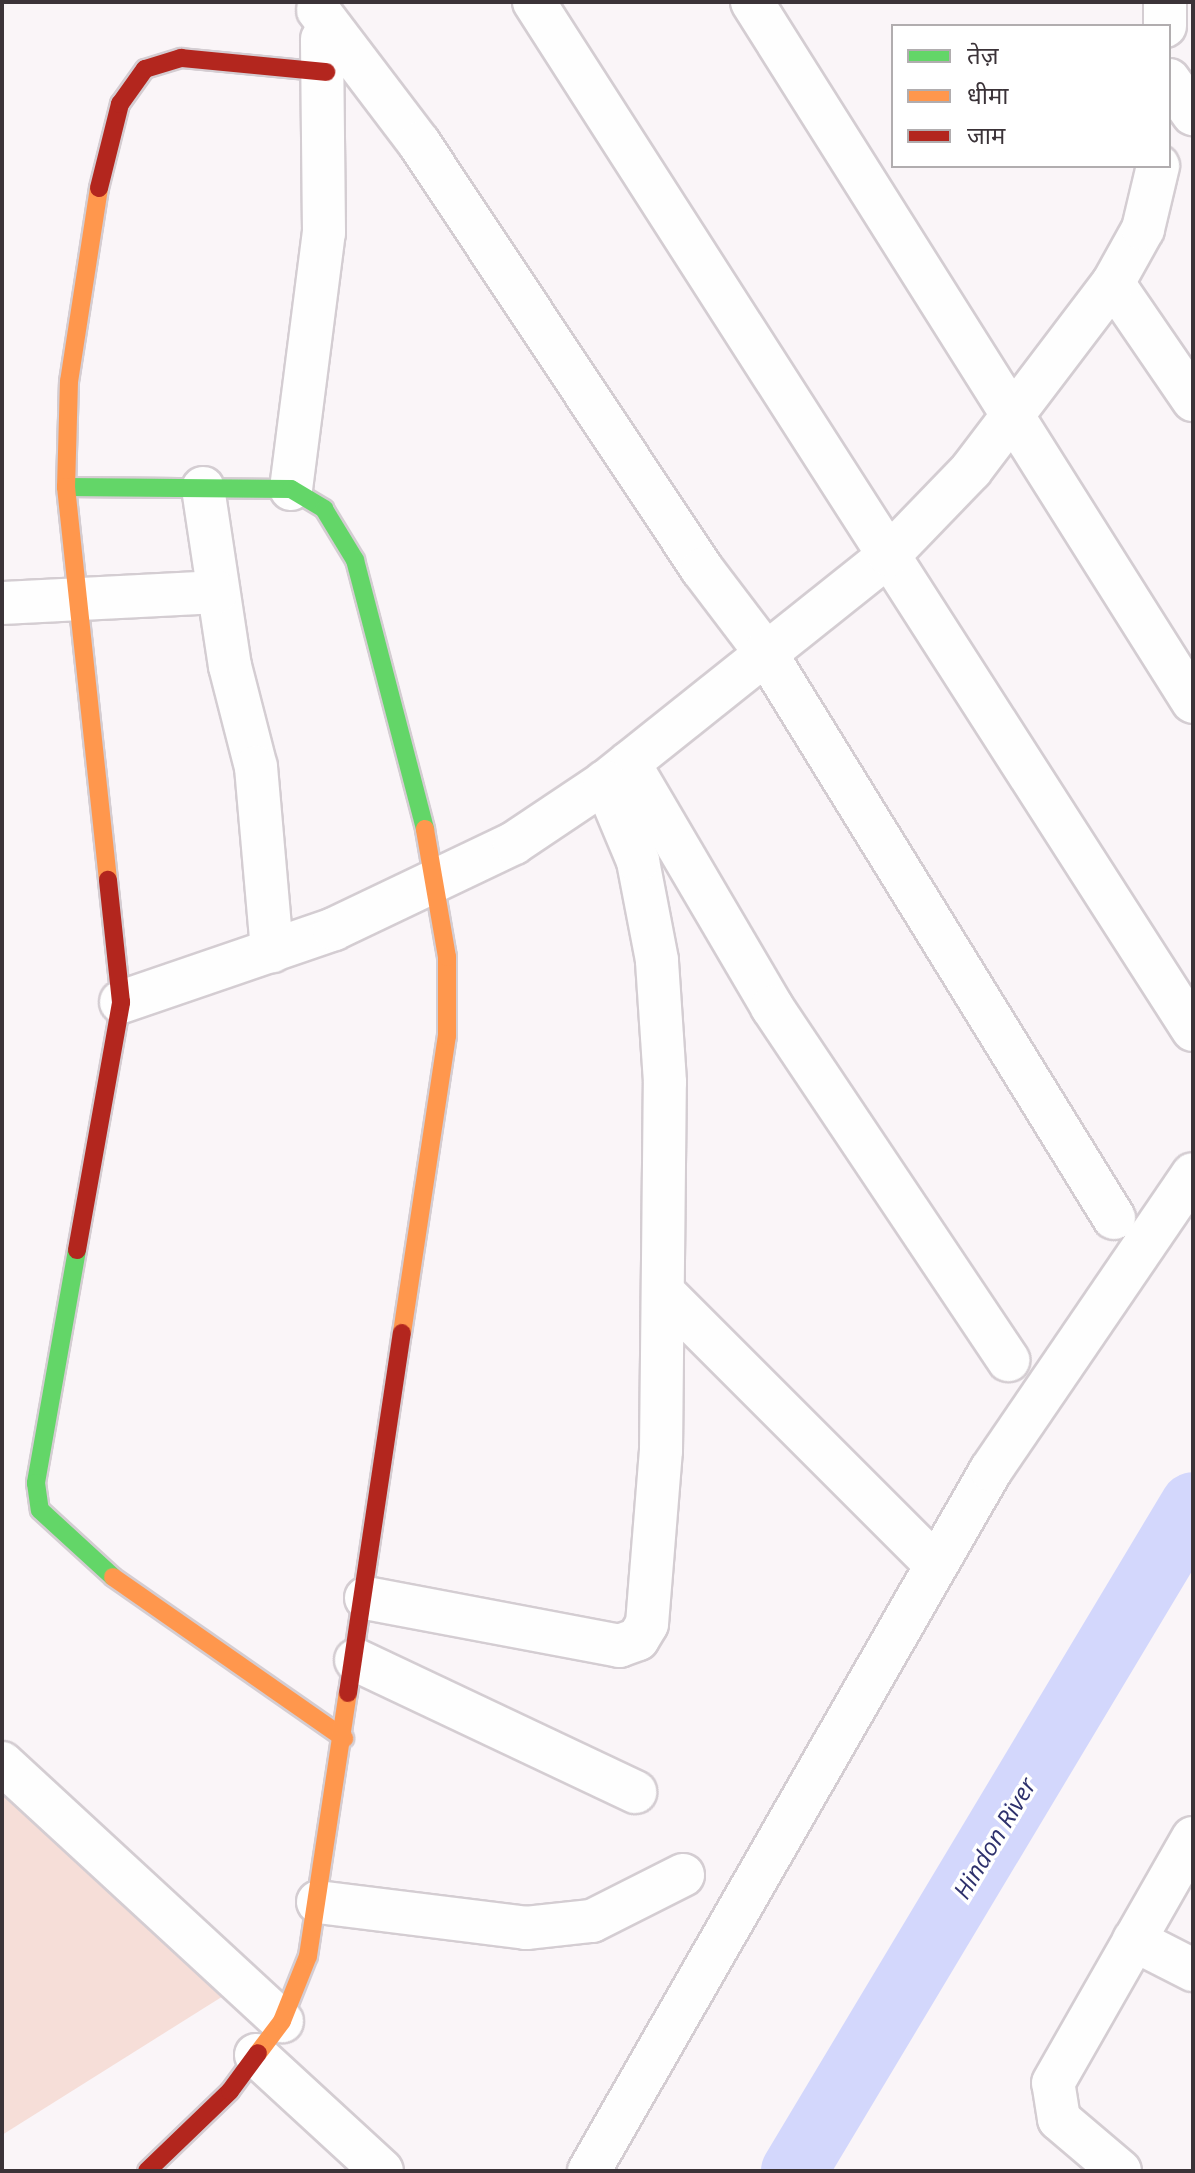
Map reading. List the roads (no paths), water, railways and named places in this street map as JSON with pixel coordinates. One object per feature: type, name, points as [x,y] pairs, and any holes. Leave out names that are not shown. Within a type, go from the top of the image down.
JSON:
[{"type":"street","points":[[534,2],[1193,1030]]},
{"type":"street","points":[[752,2],[1016,414],[1193,702]]},
{"type":"street","points":[[1165,2],[1165,24]]},
{"type":"street","points":[[291,489],[324,233],[326,72],[317,6]]},
{"type":"street","points":[[317,6],[419,143],[702,569],[765,652],[1114,1218]]},
{"type":"street","points":[[326,72],[181,58],[145,69],[120,104],[105,146],[69,381],[66,487],[121,1002],[36,1483],[40,1510],[152,1609],[344,1738]]},
{"type":"street","points":[[1171,83],[1193,114]]},
{"type":"street","points":[[121,1002],[334,929],[514,843],[617,772],[889,555],[1016,414],[1113,283],[1143,229],[1158,168]]},
{"type":"street","points":[[1113,283],[1193,400]]},
{"type":"street","points":[[66,487],[291,489],[324,509],[355,560],[438,878],[447,1036],[366,1598],[308,1956],[282,2021],[180,2145],[147,2171]]},
{"type":"street","points":[[203,488],[217,592],[256,767],[272,951]]},
{"type":"street","points":[[2,603],[217,592]]},
{"type":"street","points":[[366,1598],[619,1646],[638,1639],[647,1624],[661,1451],[665,1082],[657,960],[617,772]]},
{"type":"street","points":[[617,772],[1008,1360]]},
{"type":"street","points":[[589,2171],[936,1565],[1102,1300],[1193,1174]]},
{"type":"street","points":[[665,1294],[936,1565]]},
{"type":"street","points":[[356,1660],[635,1792]]},
{"type":"street","points":[[2,1763],[282,2021]]},
{"type":"street","points":[[1120,2171],[1059,2119],[1053,2083],[1193,1838]]},
{"type":"street","points":[[318,1902],[526,1928],[592,1921],[683,1875]]},
{"type":"street","points":[[1134,1940],[1193,1970]]},
{"type":"street","points":[[256,2055],[382,2171]]},
{"type":"waterway","name":"Hindon River","points":[[794,2171],[1193,1505]]}]
